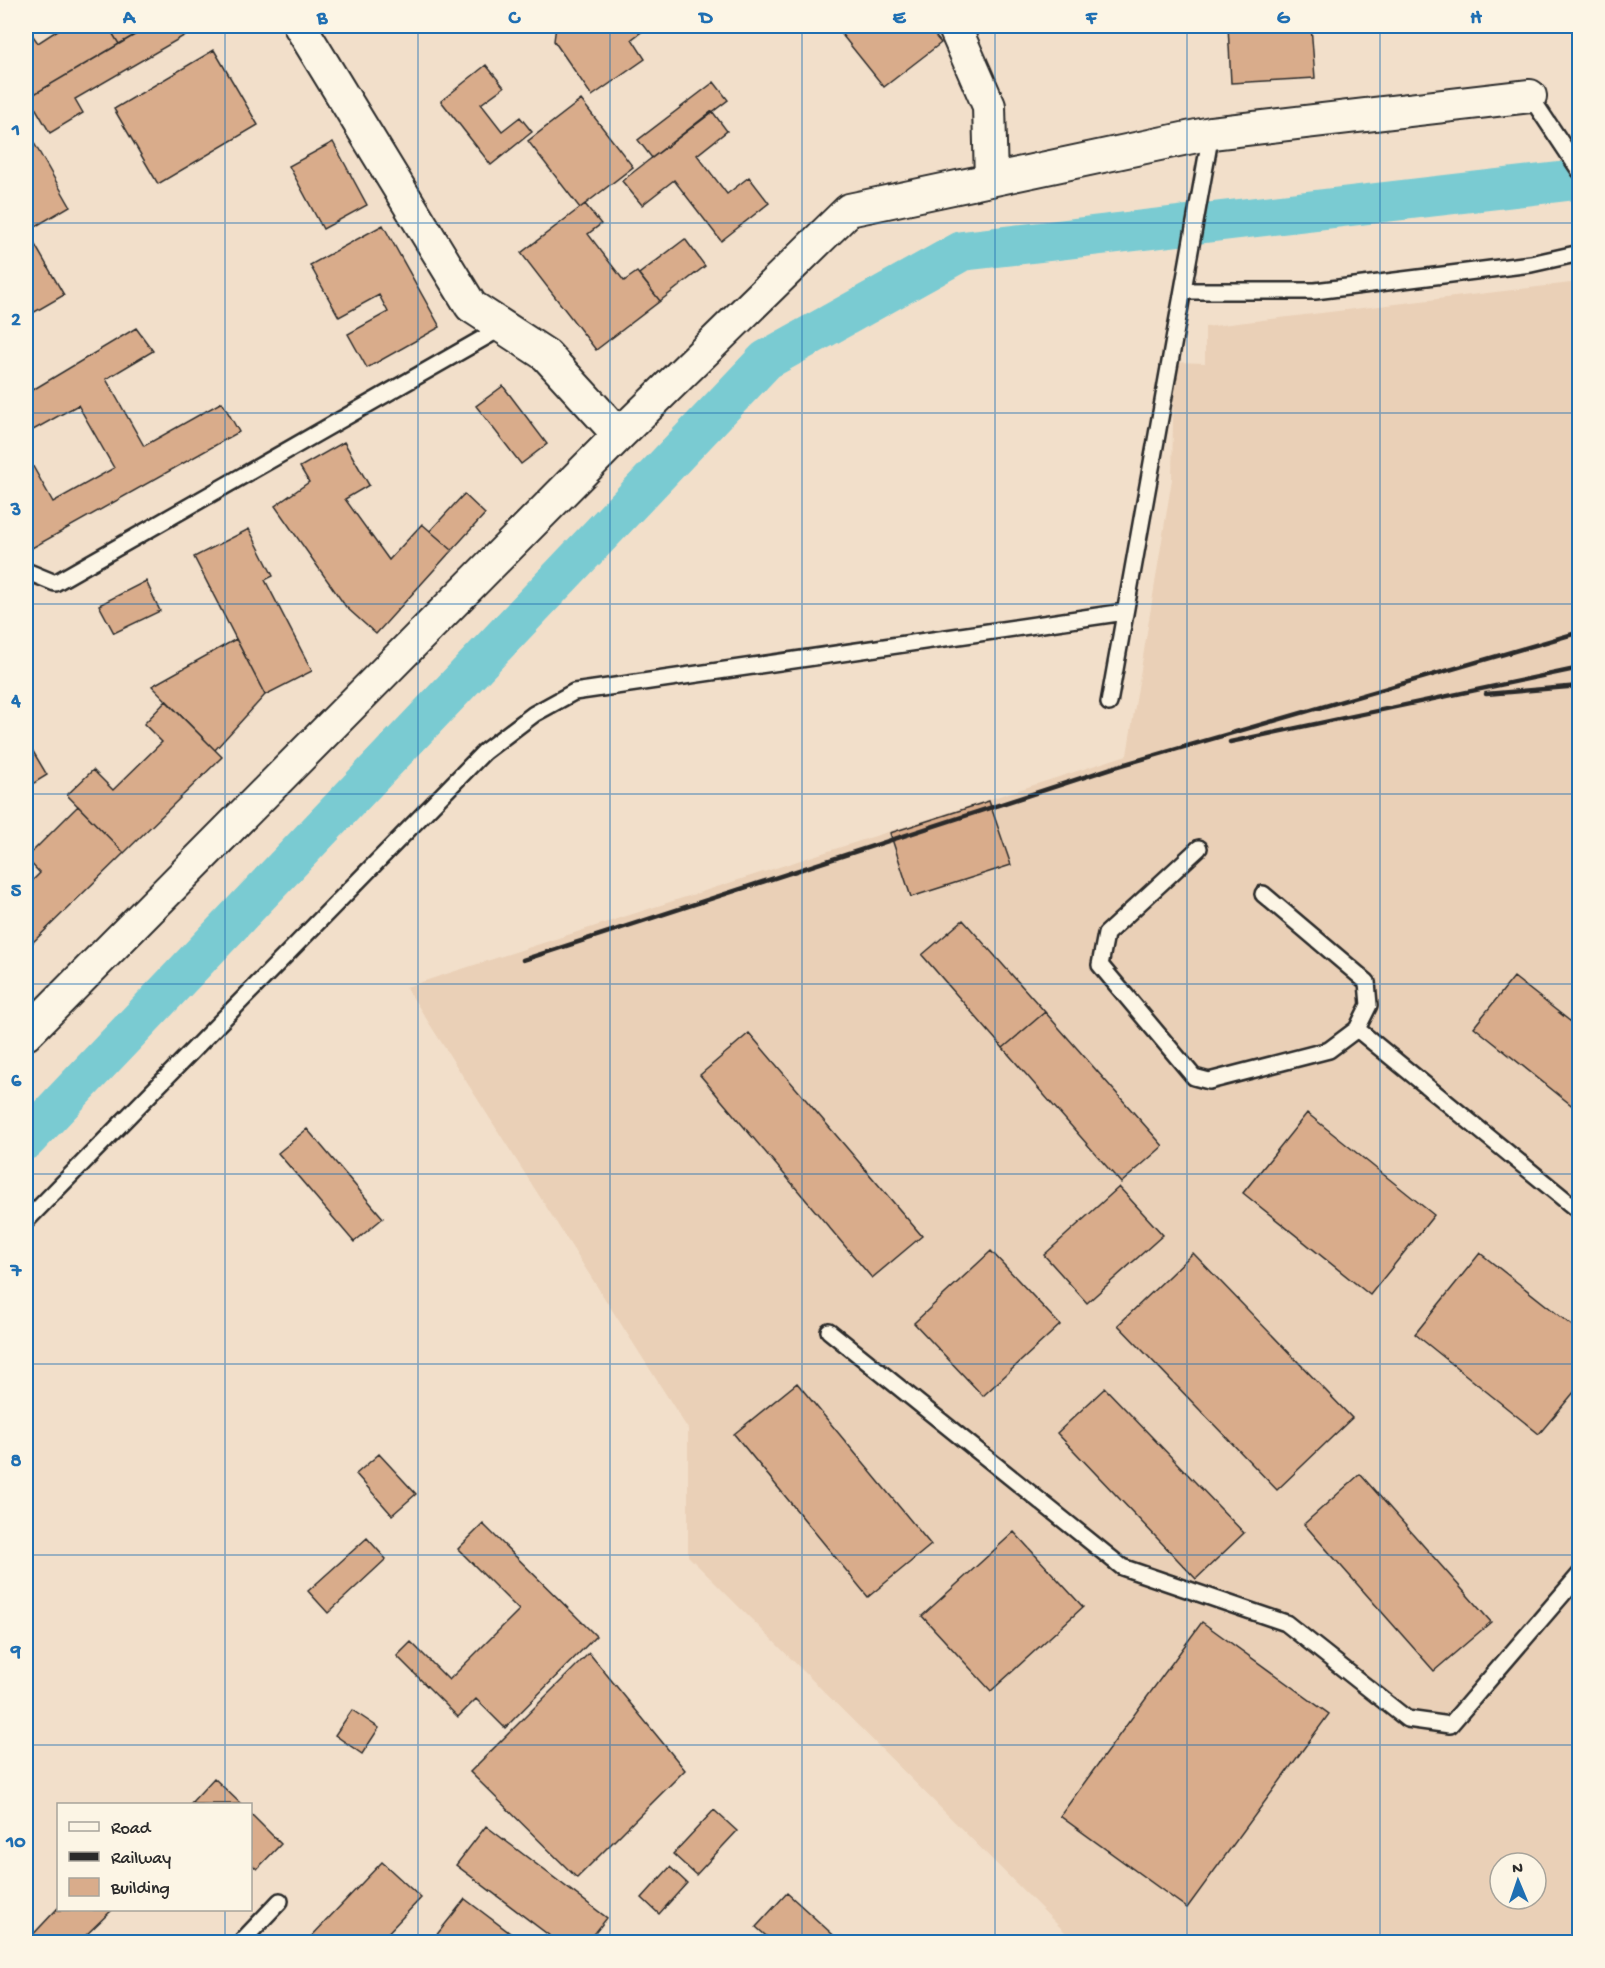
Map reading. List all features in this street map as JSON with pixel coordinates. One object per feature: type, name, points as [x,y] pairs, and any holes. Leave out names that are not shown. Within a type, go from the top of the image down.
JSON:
[{"type":"street","points":[[300,26],[471,306],[546,355],[619,435]]},
{"type":"street","points":[[954,26],[989,106],[991,180]]},
{"type":"street","points":[[26,1034],[619,435],[849,210],[1211,135],[1532,99]]},
{"type":"lane","points":[[1532,99],[1580,171]]},
{"type":"lane","points":[[1109,703],[1211,135]]},
{"type":"lane","points":[[1184,291],[1315,291],[1531,264],[1580,252]]},
{"type":"lane","points":[[26,571],[55,583],[503,327]]},
{"type":"lane","points":[[26,1221],[484,752],[534,714],[574,692],[1125,612]]},
{"type":"lane","points":[[1199,848],[1106,934],[1100,965],[1194,1077],[1209,1081],[1329,1050],[1357,1029],[1369,1005],[1367,982],[1263,894]]},
{"type":"lane","points":[[1357,1029],[1580,1212]]},
{"type":"lane","points":[[829,1331],[1122,1567],[1286,1623],[1407,1719],[1450,1725],[1580,1574]]},
{"type":"lane","points":[[241,1942],[280,1901]]},
{"type":"shaded area","points":[[1579,282],[1579,1942],[1075,1942],[688,1556],[688,1429],[406,987],[1127,755],[1172,479],[1174,362],[1205,363],[1205,327]]},
{"type":"building","points":[[26,26],[38,43],[64,26],[108,26],[119,44],[31,96],[26,87]]},
{"type":"building","points":[[108,26],[150,26],[119,44]]},
{"type":"building","points":[[150,26],[201,26],[75,99],[83,113],[50,133],[29,97]]},
{"type":"building","points":[[556,26],[641,26],[644,30],[632,39],[645,59],[592,96],[554,41]]},
{"type":"building","points":[[835,26],[927,26],[941,43],[884,87]]},
{"type":"building","points":[[1228,26],[1311,26],[1315,78],[1231,83]]},
{"type":"building","points":[[214,50],[258,125],[158,184],[114,109]]},
{"type":"building","points":[[486,65],[504,87],[481,104],[502,131],[520,117],[532,132],[491,165],[441,101]]},
{"type":"building","points":[[714,82],[728,100],[652,158],[638,140]]},
{"type":"building","points":[[581,100],[633,167],[580,208],[528,141]]},
{"type":"building","points":[[712,111],[727,131],[697,155],[727,194],[749,177],[769,203],[721,241],[674,180],[642,205],[622,181]]},
{"type":"building","points":[[26,129],[70,206],[26,232]]},
{"type":"building","points":[[333,142],[367,205],[323,229],[289,166]]},
{"type":"building","points":[[585,204],[601,224],[588,234],[624,281],[637,272],[660,301],[596,350],[521,253]]},
{"type":"building","points":[[383,225],[440,327],[367,368],[348,334],[388,312],[379,295],[339,317],[310,265]]},
{"type":"building","points":[[26,232],[64,295],[26,317]]},
{"type":"building","points":[[685,239],[705,266],[660,301],[639,274]]},
{"type":"building","points":[[136,328],[153,351],[106,379],[144,446],[222,402],[239,432],[32,548],[26,535],[26,454],[53,502],[114,468],[78,405],[26,434],[26,394]]},
{"type":"building","points":[[503,386],[547,444],[521,464],[476,406]]},
{"type":"building","points":[[344,442],[369,485],[345,499],[389,560],[422,524],[452,550],[376,634],[346,607],[275,506],[309,482],[300,467]]},
{"type":"building","points":[[464,494],[485,514],[452,550],[430,531]]},
{"type":"building","points":[[249,529],[273,576],[265,580],[312,671],[265,695],[194,557]]},
{"type":"building","points":[[146,581],[160,611],[114,633],[99,605]]},
{"type":"building","points":[[236,639],[265,695],[215,750],[152,686]]},
{"type":"building","points":[[166,701],[222,757],[124,853],[67,795],[93,770],[113,790],[162,742],[144,724]]},
{"type":"building","points":[[28,743],[47,775],[26,788],[26,744]]},
{"type":"building","points":[[989,801],[1011,865],[911,897],[890,833]]},
{"type":"building","points":[[78,806],[124,853],[26,949],[26,887],[40,873],[26,858]]},
{"type":"building","points":[[963,920],[1045,1012],[1003,1048],[922,955]]},
{"type":"building","points":[[1514,977],[1580,1029],[1580,1112],[1474,1027]]},
{"type":"building","points":[[1045,1012],[1163,1146],[1121,1183],[1003,1048]]},
{"type":"building","points":[[749,1033],[922,1236],[872,1278],[700,1075]]},
{"type":"building","points":[[1307,1113],[1434,1215],[1370,1295],[1243,1193]]},
{"type":"building","points":[[307,1129],[383,1218],[354,1242],[278,1153]]},
{"type":"building","points":[[1119,1187],[1163,1235],[1087,1303],[1044,1255]]},
{"type":"building","points":[[991,1251],[1060,1325],[983,1396],[914,1323]]},
{"type":"building","points":[[1193,1253],[1352,1418],[1277,1490],[1118,1325]]},
{"type":"building","points":[[1480,1253],[1580,1332],[1580,1385],[1539,1434],[1415,1334]]},
{"type":"building","points":[[797,1383],[931,1545],[868,1597],[734,1434]]},
{"type":"building","points":[[1105,1388],[1244,1533],[1196,1579],[1057,1433]]},
{"type":"building","points":[[379,1454],[416,1494],[392,1515],[356,1474]]},
{"type":"building","points":[[1360,1474],[1491,1622],[1434,1671],[1304,1524]]},
{"type":"building","points":[[483,1524],[596,1636],[505,1728],[476,1699],[458,1717],[397,1656],[411,1642],[449,1680],[519,1610],[458,1549]]},
{"type":"building","points":[[1014,1532],[1083,1607],[991,1691],[922,1616]]},
{"type":"building","points":[[367,1538],[386,1559],[328,1613],[308,1591]]},
{"type":"building","points":[[1202,1622],[1329,1714],[1187,1908],[1060,1816]]},
{"type":"building","points":[[589,1653],[685,1770],[577,1878],[470,1772]]},
{"type":"building","points":[[352,1710],[379,1728],[362,1754],[335,1735]]},
{"type":"building","points":[[214,1778],[240,1803],[191,1803]]},
{"type":"building","points":[[714,1810],[737,1831],[696,1875],[673,1854]]},
{"type":"building","points":[[252,1815],[281,1844],[257,1869],[252,1865]]},
{"type":"building","points":[[486,1826],[607,1918],[588,1942],[558,1942],[456,1865]]},
{"type":"building","points":[[382,1862],[421,1898],[379,1942],[306,1942]]},
{"type":"building","points":[[670,1867],[687,1883],[659,1914],[642,1898]]},
{"type":"building","points":[[787,1893],[841,1942],[773,1942],[756,1927]]},
{"type":"building","points":[[465,1899],[522,1942],[431,1942]]},
{"type":"building","points":[[57,1909],[57,1911],[111,1911],[82,1939],[86,1942],[26,1942]]},
{"type":"waterway","points":[[26,1140],[766,360],[962,251],[1576,180],[1580,176]]},
{"type":"railway","points":[[1572,26],[1580,31]]},
{"type":"railway","points":[[523,960],[1115,767],[1580,632]]},
{"type":"railway","points":[[1230,742],[1580,668]]},
{"type":"railway","points":[[1486,694],[1580,686]]}]
